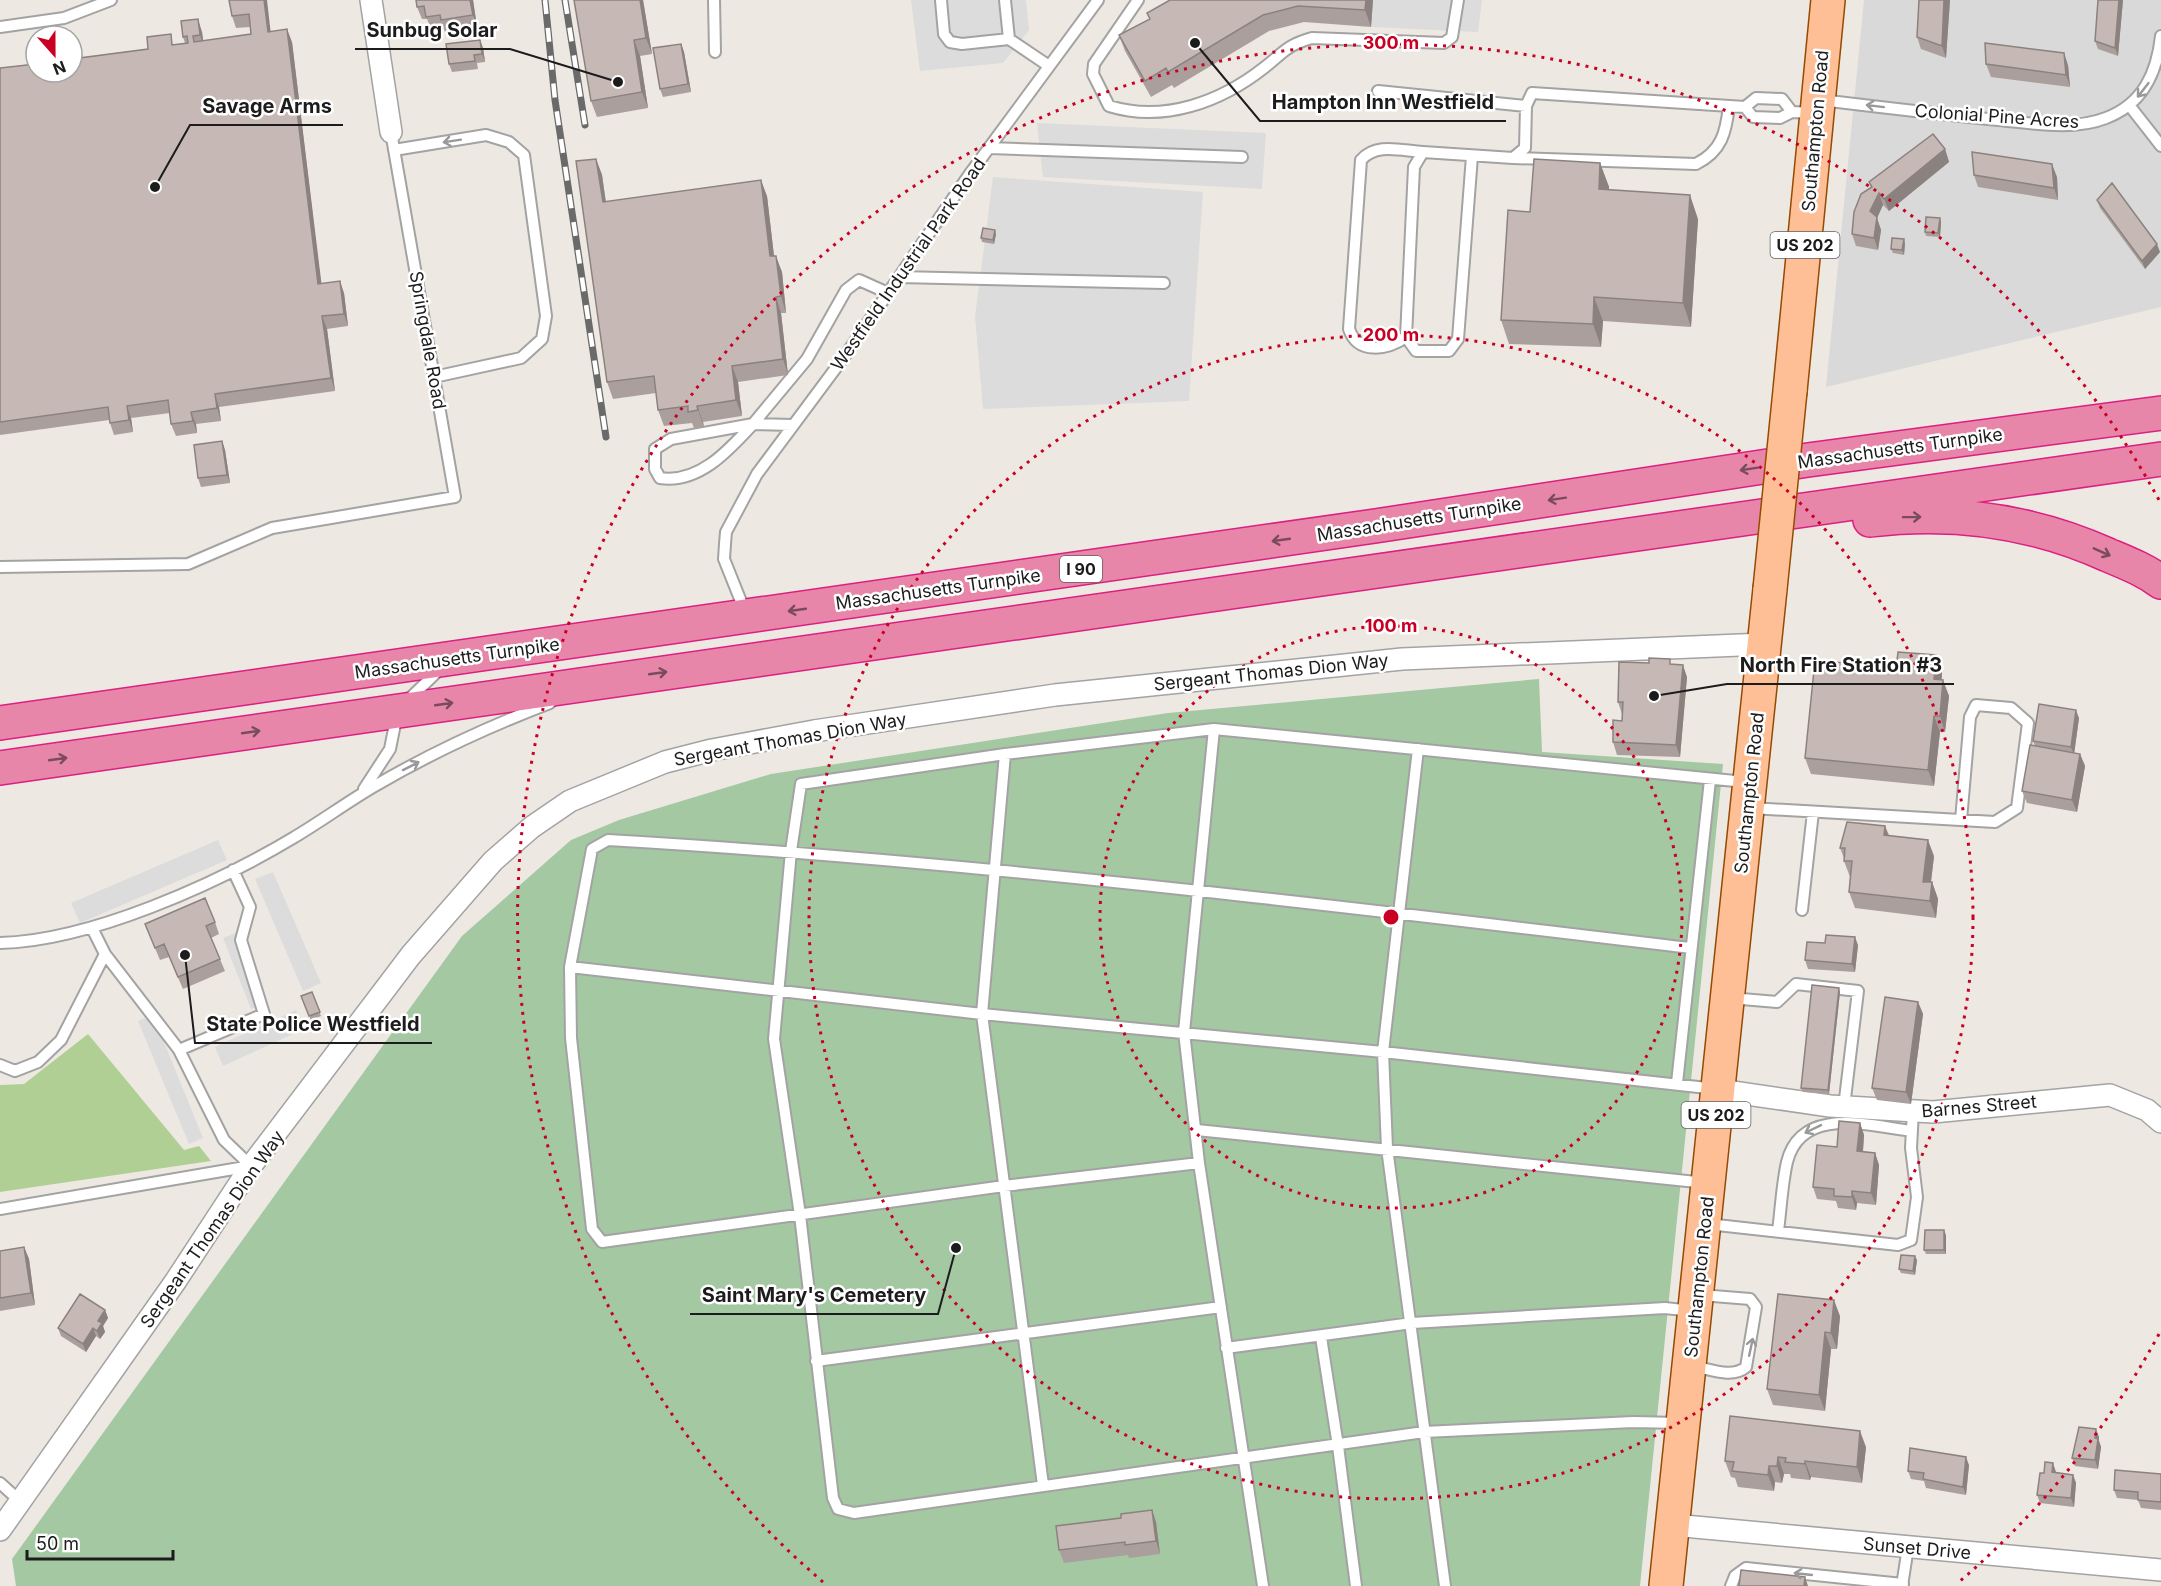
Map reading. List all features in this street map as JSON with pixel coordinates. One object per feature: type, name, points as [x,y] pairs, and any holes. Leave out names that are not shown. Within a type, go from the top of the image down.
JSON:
[{"type":"highway","points":[[1808,460],[1866,445],[2161,395]]},
{"type":"highway","name":"Massachusetts Turnpike","points":[[0,723],[1375,526],[1808,460],[2161,413]]},
{"type":"highway","points":[[0,768],[2161,459]]},
{"type":"highway","points":[[1311,580],[1498,569],[1893,517],[1966,516],[2024,526],[2078,541],[2148,573],[2161,582]]},
{"type":"main road","name":"Southampton Road","points":[[1666,1586],[1710,1184],[1790,391],[1809,108],[1828,0]]},
{"type":"street","name":"Springdale Road","points":[[372,0],[393,141]]},
{"type":"street","name":"Sergeant Thomas Dion Way","points":[[0,1530],[175,1282],[251,1166],[411,955],[493,861],[552,812],[589,792],[665,762],[712,750],[814,731],[1055,695],[1402,659],[1764,644]]},
{"type":"street","name":"Barnes Street","points":[[1719,1090],[1844,1107],[1912,1121],[2070,1097],[2109,1095],[2147,1110],[2161,1122]]},
{"type":"street","name":"Sunset Drive","points":[[1673,1525],[2161,1570]]},
{"type":"lane","points":[[0,27],[63,18],[111,0]]},
{"type":"lane","points":[[714,0],[715,52]]},
{"type":"lane","points":[[941,0],[944,34],[950,42],[962,44],[1009,39],[1050,66]]},
{"type":"lane","points":[[1005,0],[1009,39]]},
{"type":"lane","name":"Westfield Industrial Park Road","points":[[747,617],[724,559],[726,532],[757,474],[989,148],[1098,0]]},
{"type":"lane","points":[[1138,0],[1095,64],[1093,74],[1108,106],[1123,110],[1176,111],[1204,104],[1265,67],[1278,53],[1295,43],[1312,38],[1444,43],[1452,37],[1458,0]]},
{"type":"lane","name":"Colonial Pine Acres","points":[[1809,108],[1952,115],[2068,124],[2098,121],[2129,105],[2150,81],[2161,36]]},
{"type":"lane","points":[[1378,91],[1526,106]]},
{"type":"lane","points":[[1513,158],[1524,148],[1526,106],[1532,93],[1745,107],[1756,98],[1782,99],[1809,108]]},
{"type":"lane","points":[[2129,105],[2161,146]]},
{"type":"lane","points":[[1406,337],[1393,346],[1361,346],[1353,341],[1349,329],[1361,160],[1368,152],[1377,149],[1513,158],[1696,164],[1710,157],[1718,148],[1726,131],[1729,106]]},
{"type":"lane","points":[[1745,107],[1753,117],[1780,118],[1809,108]]},
{"type":"lane","points":[[393,141],[486,135],[509,142],[524,155],[546,316],[542,339],[521,358],[434,377]]},
{"type":"lane","name":"Springdale Road","points":[[0,567],[188,564],[272,528],[455,497],[393,141]]},
{"type":"lane","points":[[989,148],[1242,158]]},
{"type":"lane","points":[[1423,152],[1414,167],[1406,337],[1416,351],[1449,351],[1458,339],[1472,156]]},
{"type":"lane","points":[[899,277],[1164,283]]},
{"type":"lane","points":[[793,425],[753,424],[671,439],[655,449],[655,470],[660,477],[677,480],[713,464],[753,424],[807,359],[846,290],[859,280],[888,293]]},
{"type":"lane","points":[[360,795],[387,756],[393,742],[398,711],[452,659]]},
{"type":"lane","points":[[0,944],[51,938],[92,928],[233,870],[292,839],[360,795],[486,729],[609,681]]},
{"type":"lane","points":[[1684,1423],[1633,1422],[1424,1432],[1338,1446],[1243,1456],[854,1514],[838,1509],[833,1498],[800,1215],[774,1039],[791,851],[801,784],[1005,754],[1214,729],[1710,780],[1748,795],[1813,812],[1995,822],[2018,808],[2028,723],[2011,708],[1976,705],[1970,717],[1961,820]]},
{"type":"lane","points":[[1214,729],[1184,1032],[1199,1163],[1263,1586]]},
{"type":"lane","points":[[1418,749],[1401,914],[1383,1052],[1387,1148],[1412,1323],[1445,1586]]},
{"type":"lane","points":[[1005,754],[982,1014],[1043,1485]]},
{"type":"lane","points":[[1677,1083],[1710,780]]},
{"type":"lane","points":[[1802,910],[1813,812]]},
{"type":"lane","points":[[1199,1163],[1004,1186],[602,1242],[592,1230],[571,1038],[570,967],[592,849],[608,840],[791,851],[1401,914],[1690,948]]},
{"type":"lane","points":[[179,1050],[264,1014],[241,940],[250,907],[233,870]]},
{"type":"lane","points":[[92,928],[105,954],[179,1050],[224,1140],[251,1166]]},
{"type":"lane","points":[[0,1065],[15,1071],[38,1062],[61,1040],[105,954]]},
{"type":"lane","points":[[570,967],[982,1014],[1383,1052],[1677,1083],[1719,1090]]},
{"type":"lane","points":[[1728,998],[1777,1002],[1796,984],[1858,991],[1844,1107]]},
{"type":"lane","points":[[1705,1224],[1898,1245],[1911,1240],[1917,1197],[1912,1121],[1823,1124],[1806,1131],[1793,1147],[1787,1161],[1778,1231]]},
{"type":"lane","points":[[1197,1130],[1387,1148],[1710,1184]]},
{"type":"lane","points":[[0,1209],[251,1166]]},
{"type":"lane","points":[[1226,1347],[1321,1337],[1412,1323],[1665,1308],[1750,1299],[1756,1307],[1746,1367],[1739,1373],[1731,1373],[1690,1365]]},
{"type":"lane","points":[[816,1361],[1221,1307]]},
{"type":"lane","points":[[1321,1337],[1356,1586]]},
{"type":"lane","points":[[0,1483],[21,1502]]},
{"type":"lane","points":[[1731,1586],[1735,1576],[1746,1568],[1902,1585],[1908,1547]]},
{"type":"shaded area","points":[[911,0],[1026,0],[1029,30],[1003,63],[920,71]]},
{"type":"shaded area","points":[[1373,0],[1482,0],[1478,32],[1371,27]]},
{"type":"shaded area","points":[[1864,0],[2161,0],[2161,307],[1826,387]]},
{"type":"shaded area","points":[[1037,123],[1266,133],[1262,189],[1043,177]]},
{"type":"shaded area","points":[[993,177],[1203,192],[1189,401],[983,409],[975,317]]},
{"type":"shaded area","points":[[218,840],[227,860],[80,923],[71,903]]},
{"type":"shaded area","points":[[273,872],[321,983],[303,991],[255,879]]},
{"type":"shaded area","points":[[238,932],[267,1003],[251,1009],[223,938]]},
{"type":"shaded area","points":[[296,1010],[304,1029],[223,1066],[215,1047]]},
{"type":"shaded area","points":[[153,1015],[203,1138],[189,1144],[138,1021]]},
{"type":"green space","points":[[1539,679],[1542,752],[1723,764],[1640,1586],[16,1586],[12,1559],[462,936],[571,840],[619,820],[771,774],[1168,713]]},
{"type":"green space","points":[[88,1034],[184,1150],[199,1146],[211,1161],[0,1192],[0,1085],[24,1084]]},
{"type":"building","points":[[229,0],[264,0],[268,32],[287,29],[318,284],[340,281],[344,314],[322,316],[331,378],[215,394],[217,408],[191,412],[193,421],[171,424],[168,400],[127,406],[129,420],[110,423],[108,407],[0,422],[0,68],[24,65],[24,84],[84,84],[84,57],[148,49],[147,37],[171,34],[172,45],[188,43],[187,36],[183,37],[181,21],[198,19],[200,35],[193,36],[194,42],[251,34],[249,14],[232,16]]},
{"type":"building","points":[[416,0],[470,0],[473,15],[441,20],[440,15],[426,17],[424,6],[417,7]]},
{"type":"building","points":[[574,0],[640,0],[646,38],[634,40],[642,92],[591,101]]},
{"type":"building","points":[[1170,0],[1366,0],[1365,10],[1298,6],[1263,15],[1168,72],[1166,68],[1145,81],[1119,35],[1150,19],[1147,13]]},
{"type":"building","points":[[1919,0],[1944,0],[1942,46],[1917,37]]},
{"type":"building","points":[[2098,0],[2119,0],[2115,48],[2095,41]]},
{"type":"building","points":[[480,40],[482,54],[474,55],[475,61],[449,64],[446,44]]},
{"type":"building","points":[[1985,43],[2064,53],[2066,75],[1986,64]]},
{"type":"building","points":[[681,44],[688,84],[660,89],[653,48]]},
{"type":"building","points":[[1933,134],[1945,149],[1884,199],[1879,193],[1870,211],[1877,217],[1874,238],[1852,234],[1854,212],[1861,194],[1872,187],[1869,182]]},
{"type":"building","points":[[1972,152],[2052,164],[2054,188],[1974,175]]},
{"type":"building","points":[[596,159],[603,202],[761,180],[770,256],[776,256],[781,296],[776,297],[783,359],[732,366],[736,400],[697,406],[698,410],[688,412],[688,406],[658,410],[654,376],[607,382],[576,161]]},
{"type":"building","points":[[1534,159],[1600,163],[1599,189],[1690,195],[1683,303],[1594,297],[1593,324],[1501,320],[1508,210],[1530,212]]},
{"type":"building","points":[[2112,183],[2157,244],[2142,261],[2097,200]]},
{"type":"building","points":[[1926,217],[1940,218],[1938,233],[1925,232]]},
{"type":"building","points":[[983,228],[995,230],[993,240],[981,238]]},
{"type":"building","points":[[1892,238],[1904,239],[1902,250],[1891,249]]},
{"type":"building","points":[[222,441],[227,475],[198,478],[194,445]]},
{"type":"building","points":[[1898,652],[1936,655],[1934,679],[1943,680],[1940,716],[1934,716],[1928,770],[1805,758],[1815,660],[1896,668]]},
{"type":"building","points":[[1649,658],[1670,659],[1670,664],[1683,665],[1676,745],[1613,742],[1613,720],[1622,721],[1623,702],[1618,702],[1619,662],[1649,663]]},
{"type":"building","points":[[2039,704],[2076,710],[2071,747],[2033,741]]},
{"type":"building","points":[[2030,745],[2080,754],[2072,800],[2022,791]]},
{"type":"building","points":[[1847,822],[1885,826],[1884,835],[1928,840],[1923,882],[1932,882],[1930,901],[1849,892],[1852,861],[1844,861],[1845,848],[1840,848]]},
{"type":"building","points":[[205,898],[215,922],[206,926],[220,959],[178,977],[164,944],[155,948],[145,924]]},
{"type":"building","points":[[1826,935],[1855,937],[1852,964],[1805,960],[1807,942],[1825,943]]},
{"type":"building","points":[[1812,985],[1839,988],[1828,1090],[1801,1088]]},
{"type":"building","points":[[312,992],[320,1012],[309,1016],[301,996]]},
{"type":"building","points":[[1885,997],[1918,1002],[1906,1092],[1872,1088]]},
{"type":"building","points":[[1839,1121],[1860,1123],[1857,1151],[1875,1153],[1871,1193],[1852,1191],[1852,1197],[1834,1196],[1834,1189],[1813,1187],[1817,1145],[1837,1147]]},
{"type":"building","points":[[1925,1230],[1944,1230],[1944,1250],[1924,1250]]},
{"type":"building","points":[[24,1247],[31,1293],[0,1298],[0,1251]]},
{"type":"building","points":[[1901,1255],[1915,1256],[1913,1271],[1899,1269]]},
{"type":"building","points":[[80,1294],[105,1310],[98,1321],[102,1323],[97,1331],[93,1328],[83,1344],[58,1328]]},
{"type":"building","points":[[1778,1294],[1834,1300],[1831,1333],[1825,1332],[1819,1395],[1767,1389]]},
{"type":"building","points":[[1730,1416],[1860,1431],[1857,1467],[1805,1461],[1805,1464],[1785,1462],[1786,1458],[1778,1457],[1777,1466],[1769,1466],[1768,1475],[1732,1471],[1734,1462],[1725,1461]]},
{"type":"building","points":[[2079,1427],[2096,1429],[2095,1438],[2098,1439],[2095,1460],[2072,1458]]},
{"type":"building","points":[[1910,1448],[1966,1457],[1963,1487],[1923,1479],[1924,1473],[1908,1471]]},
{"type":"building","points":[[2045,1462],[2053,1463],[2052,1472],[2073,1475],[2071,1498],[2037,1495],[2040,1473],[2044,1473]]},
{"type":"building","points":[[2115,1470],[2161,1474],[2161,1502],[2138,1500],[2138,1492],[2114,1490]]},
{"type":"building","points":[[1152,1510],[1156,1541],[1125,1545],[1125,1542],[1059,1550],[1056,1526],[1121,1518],[1121,1514]]},
{"type":"building","points":[[1741,1570],[1805,1577],[1804,1586],[1739,1586]]},
{"type":"railway","points":[[545,0],[555,100],[606,437]]},
{"type":"railway","points":[[565,0],[585,125]]},
{"type":"place","name":"Hampton Inn Westfield","points":[[1195,43]]},
{"type":"place","name":"Sunbug Solar","points":[[618,82]]},
{"type":"place","name":"Savage Arms","points":[[155,187]]},
{"type":"place","name":"North Fire Station #3","points":[[1654,696]]},
{"type":"place","name":"State Police Westfield","points":[[185,955]]},
{"type":"place","name":"Saint Mary's Cemetery","points":[[956,1248]]}]
